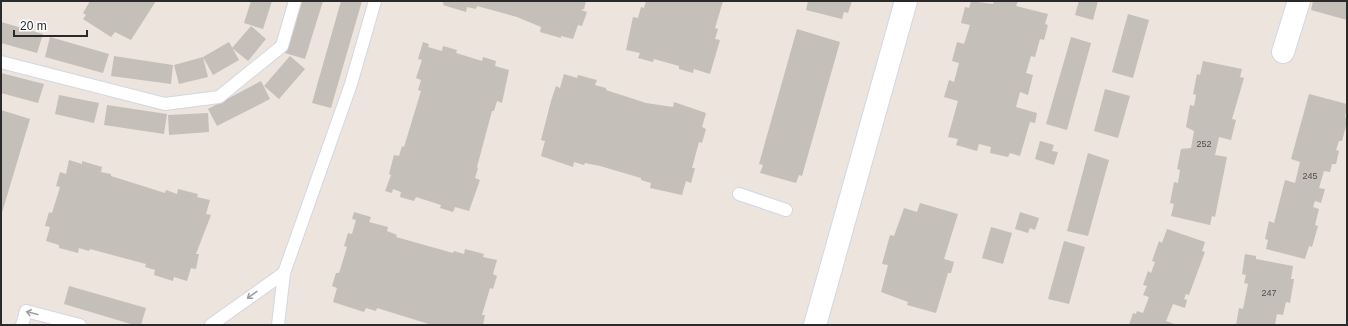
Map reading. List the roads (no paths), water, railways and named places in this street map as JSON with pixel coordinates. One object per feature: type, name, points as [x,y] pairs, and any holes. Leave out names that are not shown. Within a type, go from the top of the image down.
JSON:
[{"type":"street","points":[[815,325],[906,1]]},
{"type":"street","points":[[1283,52],[1299,1]]},
{"type":"lane","points":[[1,62],[165,104],[219,96],[282,46],[294,1]]},
{"type":"lane","points":[[278,325],[284,273],[351,84],[375,1]]},
{"type":"lane","points":[[739,194],[786,210]]},
{"type":"lane","points":[[211,325],[284,273]]},
{"type":"lane","points":[[22,325],[26,311],[80,325]]}]
